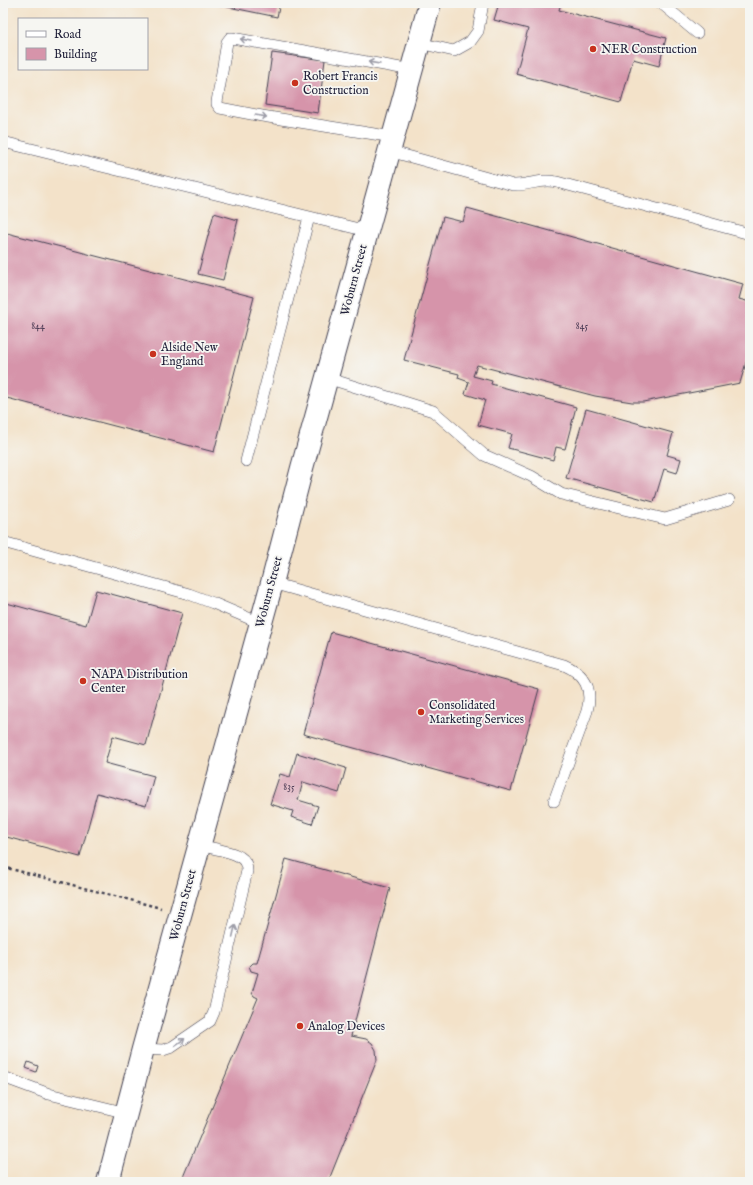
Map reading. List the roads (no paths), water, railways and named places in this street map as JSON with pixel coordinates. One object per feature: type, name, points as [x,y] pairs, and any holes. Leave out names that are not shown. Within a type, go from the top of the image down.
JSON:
[{"type":"street","name":"Woburn Street","points":[[108,1182],[143,1049],[272,583],[326,378],[430,3]]},
{"type":"lane","points":[[419,43],[454,51],[470,42],[478,31],[483,3]]},
{"type":"lane","points":[[660,3],[697,33]]},
{"type":"lane","points":[[412,70],[230,38],[227,42],[217,104],[220,108],[391,144],[513,185],[521,185],[544,180],[557,182],[750,234]]},
{"type":"lane","points":[[3,142],[367,231]]},
{"type":"lane","points":[[246,461],[309,217]]},
{"type":"lane","points":[[326,378],[433,411],[484,455],[531,476],[561,494],[665,519],[729,500]]},
{"type":"lane","points":[[3,542],[189,594],[213,602],[260,623]]},
{"type":"lane","points":[[272,583],[572,668],[584,679],[590,695],[589,703],[554,801]]},
{"type":"lane","points":[[143,1049],[163,1050],[172,1047],[207,1023],[212,1018],[214,1012],[247,868],[244,861],[238,856],[199,845]]},
{"type":"lane","points":[[3,1077],[49,1094],[127,1113]]},
{"type":"place","name":"NER Construction","points":[[593,49]]},
{"type":"place","name":"Robert Francis Construction","points":[[295,83]]},
{"type":"place","name":"Alside New England","points":[[153,354]]},
{"type":"place","name":"NAPA Distribution Center","points":[[83,681]]},
{"type":"place","name":"Consolidated Marketing Services","points":[[421,712]]},
{"type":"place","name":"Analog Devices","points":[[300,1026]]}]
